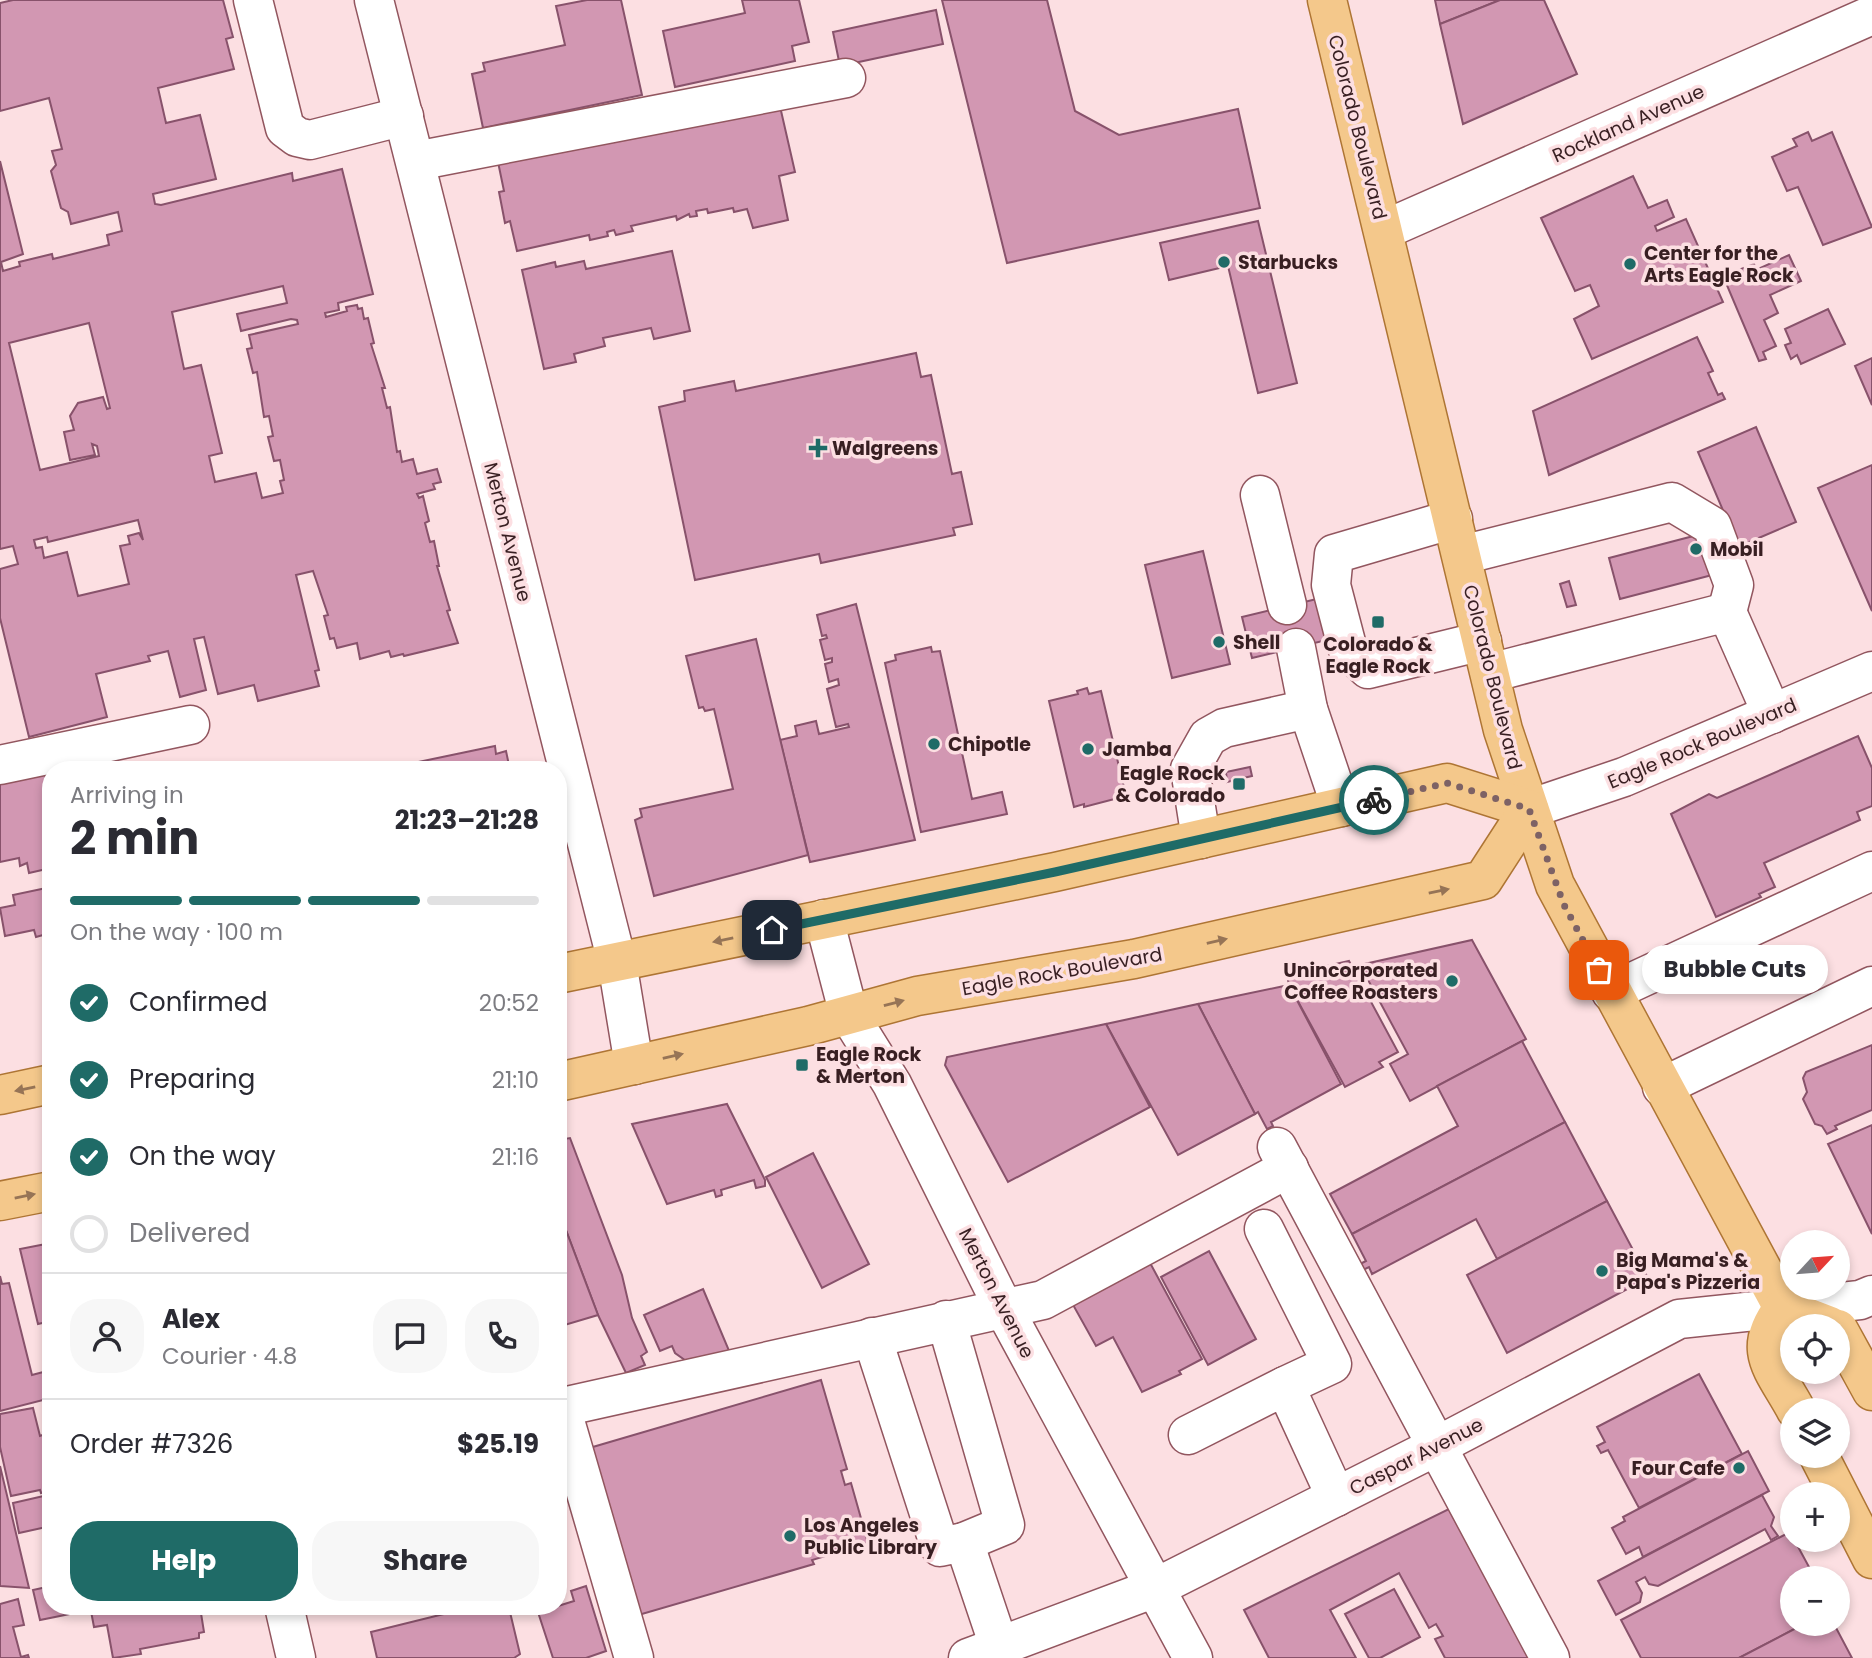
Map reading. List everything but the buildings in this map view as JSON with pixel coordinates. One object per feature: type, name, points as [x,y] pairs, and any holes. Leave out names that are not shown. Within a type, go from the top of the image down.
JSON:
[{"type":"main road","name":"Colorado Boulevard","points":[[1327,0],[1503,730],[1529,809],[1564,905],[1783,1308]]},
{"type":"main road","points":[[567,972],[1201,839],[1447,783],[1529,809]]},
{"type":"main road","name":"Eagle Rock Boulevard","points":[[567,1080],[917,996],[1150,956],[1483,880],[1529,809]]},
{"type":"main road","points":[[0,1095],[42,1086]]},
{"type":"main road","points":[[0,1201],[42,1193]]},
{"type":"main road","points":[[1790,1398],[1765,1351],[1767,1329],[1783,1308],[1799,1314]]},
{"type":"main road","points":[[1850,1351],[1872,1391]]},
{"type":"main road","points":[[1825,1468],[1872,1559]]},
{"type":"street","points":[[253,0],[285,128],[297,137],[310,140],[404,116]]},
{"type":"street","name":"Merton Avenue","points":[[374,0],[567,761]]},
{"type":"street","name":"Rockland Avenue","points":[[1384,230],[1872,15]]},
{"type":"street","points":[[416,161],[846,78]]},
{"type":"street","points":[[1260,495],[1287,605]]},
{"type":"street","points":[[1462,555],[1672,502],[1712,526],[1734,585],[1727,612],[1772,713]]},
{"type":"street","points":[[1278,568],[1453,519]]},
{"type":"street","points":[[1334,554],[1331,585],[1348,650],[1368,669]]},
{"type":"street","points":[[1201,839],[1191,769],[1208,737],[1224,728],[1306,698],[1368,669],[1486,657],[1727,612]]},
{"type":"street","points":[[1296,648],[1306,698],[1341,807]]},
{"type":"street","name":"Eagle Rock Boulevard","points":[[1529,809],[1624,778],[1772,713],[1870,677]]},
{"type":"street","points":[[0,765],[190,725]]},
{"type":"street","name":"Merton Avenue","points":[[567,763],[617,962],[634,1065]]},
{"type":"street","points":[[1611,992],[1872,871]]},
{"type":"street","name":"Merton Avenue","points":[[824,919],[849,1014],[892,1084],[1003,1307],[1193,1658]]},
{"type":"street","points":[[1662,1087],[1872,986]]},
{"type":"street","points":[[567,1405],[1043,1300],[1283,1157],[1550,1658]]},
{"type":"street","points":[[1188,1435],[1332,1364],[1264,1229]]},
{"type":"street","name":"Caspar Avenue","points":[[984,1652],[1155,1588],[1437,1446],[1679,1319],[1860,1300],[1872,1295]]},
{"type":"street","points":[[872,1337],[940,1547],[964,1542],[1005,1525],[946,1320]]},
{"type":"street","points":[[1284,1386],[1336,1497]]},
{"type":"street","points":[[567,1433],[635,1658]]},
{"type":"street","points":[[964,1542],[984,1652]]},
{"type":"street","points":[[286,1615],[296,1658]]},
{"type":"way so far","points":[[1374,800],[1447,783],[1529,809],[1555,885],[1599,970]]},
{"type":"place","name":"Starbucks","points":[[1224,262]]},
{"type":"place","name":"Center for the Arts Eagle Rock","points":[[1630,264]]},
{"type":"place","name":"Walgreens","points":[[818,448]]},
{"type":"place","name":"Mobil","points":[[1696,549]]},
{"type":"place","name":"Colorado & Eagle Rock","points":[[1378,622]]},
{"type":"place","name":"Shell","points":[[1219,642]]},
{"type":"place","name":"Chipotle","points":[[934,744]]},
{"type":"place","name":"Jamba","points":[[1088,749]]},
{"type":"place","name":"Eagle Rock & Colorado","points":[[1239,784]]},
{"type":"place","name":"Bubble Cuts","points":[[1599,970]]},
{"type":"place","name":"Unincorporated Coffee Roasters","points":[[1452,981]]},
{"type":"place","name":"Eagle Rock & Merton","points":[[802,1065]]},
{"type":"place","name":"Big Mama's & Papa's Pizzeria","points":[[1602,1271]]},
{"type":"place","name":"Four Cafe","points":[[1739,1468]]},
{"type":"place","name":"Los Angeles Public Library","points":[[790,1536]]},
{"type":"route","points":[[772,930],[1055,872],[1374,800]]}]
